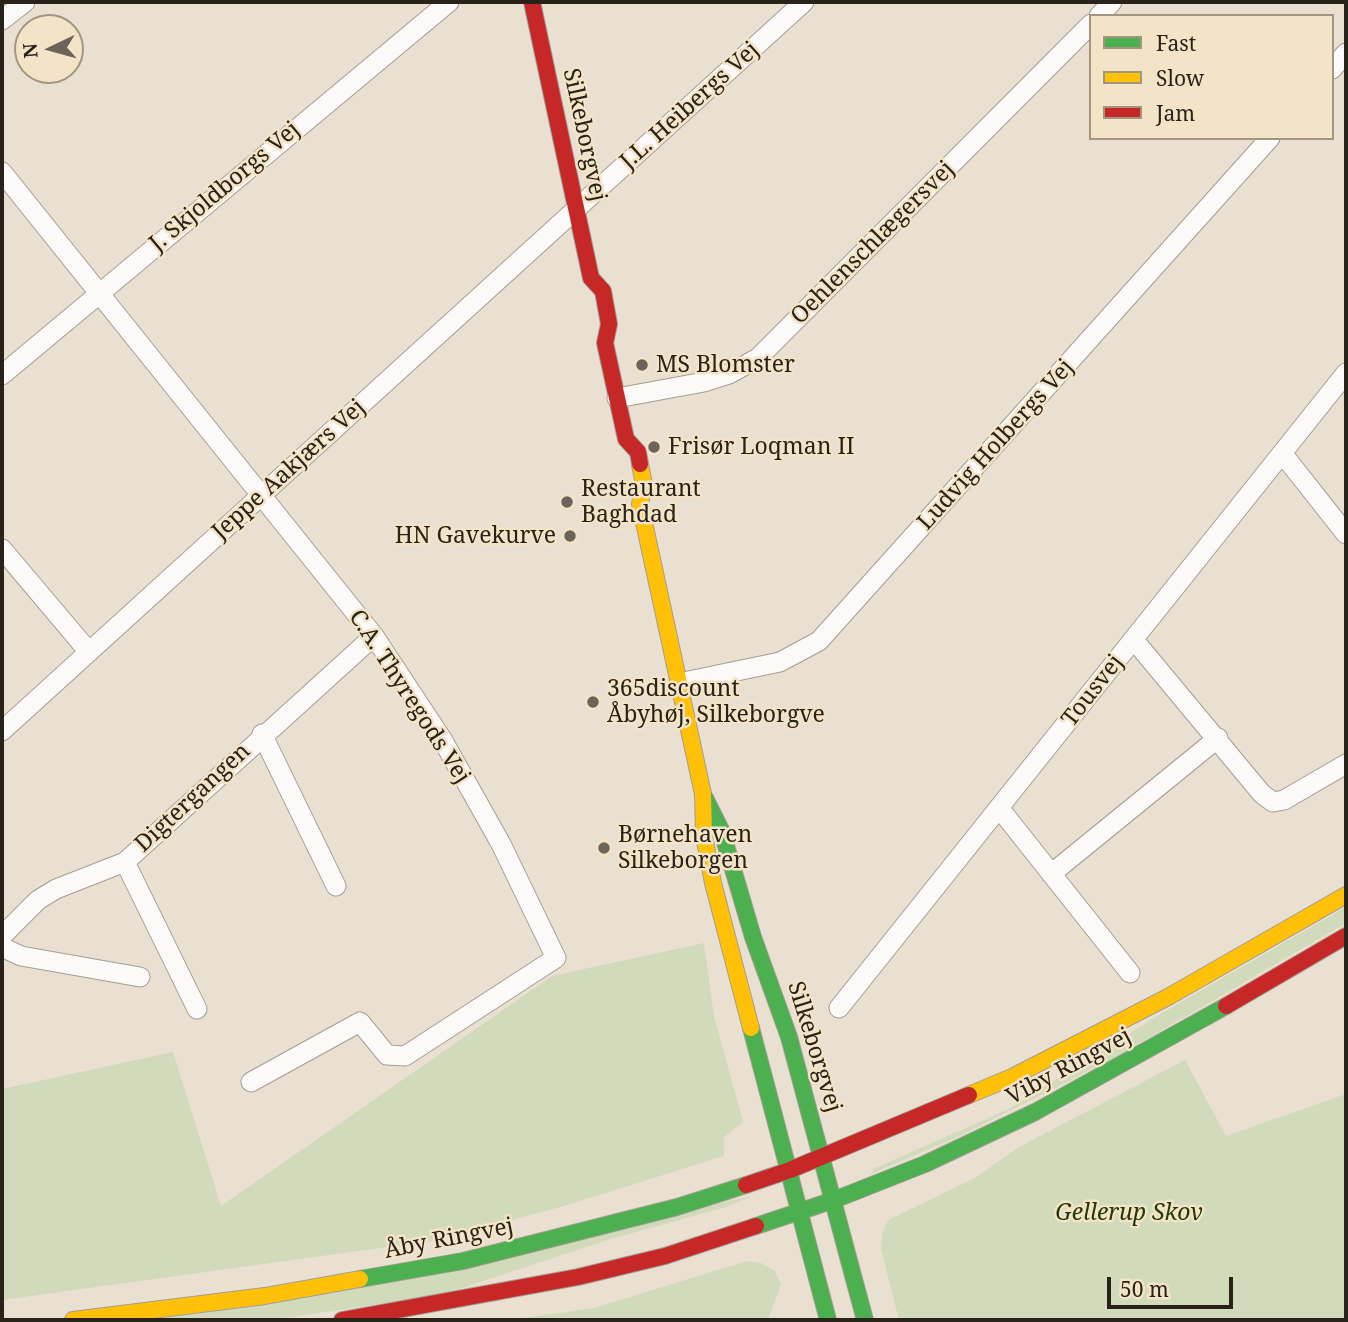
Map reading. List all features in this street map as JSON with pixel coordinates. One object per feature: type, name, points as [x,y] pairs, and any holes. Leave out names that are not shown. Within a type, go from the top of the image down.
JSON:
[{"type":"main road","name":"Silkeborgvej","points":[[531,2],[591,278],[603,292],[610,324],[605,343],[626,439],[638,452],[644,485],[640,504],[703,794],[704,836],[713,883],[828,1320]]},
{"type":"main road","points":[[585,295],[591,278]]},
{"type":"main road","name":"Silkeborgvej","points":[[592,328],[605,343]]},
{"type":"main road","points":[[620,456],[626,439]]},
{"type":"main road","name":"Silkeborgvej","points":[[627,488],[640,504]]},
{"type":"main road","name":"Silkeborgvej","points":[[703,794],[722,832],[752,937],[789,1037],[865,1320]]},
{"type":"main road","name":"Viby Ringvej","points":[[823,1157],[1012,1077],[1168,997],[1346,895]]},
{"type":"main road","name":"Viby Ringvej","points":[[801,1212],[925,1164],[1035,1112],[1126,1064],[1346,936]]},
{"type":"main road","name":"Åby Ringvej","points":[[73,1320],[265,1296],[463,1261],[677,1207],[823,1157]]},
{"type":"main road","points":[[342,1320],[578,1278],[665,1256],[801,1212]]},
{"type":"street","points":[[2,20],[25,2]]},
{"type":"street","name":"J. Skjoldborgs Vej","points":[[2,375],[449,2]]},
{"type":"street","name":"J.L. Heibergs Vej","points":[[576,209],[804,2]]},
{"type":"street","name":"Oehlenschlægersvej","points":[[617,398],[704,382],[729,374],[758,358],[1089,26]]},
{"type":"street","points":[[1334,67],[1346,53]]},
{"type":"street","name":"Ludvig Holbergs Vej","points":[[679,683],[780,662],[819,641],[1268,140]]},
{"type":"street","name":"C.A. Thyregods Vej","points":[[2,172],[374,636],[442,739],[501,844],[556,958],[405,1056],[387,1055],[360,1021],[251,1082]]},
{"type":"street","name":"Jeppe Aakjærs Vej","points":[[2,731],[576,209]]},
{"type":"street","name":"Tousvej","points":[[839,1008],[1346,373]]},
{"type":"street","points":[[1282,453],[1346,534]]},
{"type":"street","points":[[2,550],[89,652]]},
{"type":"street","name":"Digtergangen","points":[[2,936],[38,900],[56,889],[125,862],[262,734],[374,636]]},
{"type":"street","points":[[1134,640],[1262,794],[1273,802],[1284,800],[1346,764]]},
{"type":"street","name":"Digtergangen","points":[[262,734],[336,886]]},
{"type":"street","points":[[1051,874],[1217,738]]},
{"type":"street","points":[[1000,809],[1130,973]]},
{"type":"street","name":"Digtergangen","points":[[125,862],[197,1009]]},
{"type":"street","points":[[2,947],[21,956],[140,977]]},
{"type":"green space","points":[[1346,907],[1346,923],[1116,1057],[962,1135],[873,1173],[873,1169],[1009,1109],[1157,1016]]},
{"type":"green space","points":[[704,943],[714,1016],[743,1122],[724,1137],[724,1156],[564,1206],[438,1240],[2,1300],[2,1089],[173,1052],[221,1206],[552,976]]},
{"type":"green space","name":"Gellerup Skov","points":[[1185,1060],[1226,1136],[1346,1094],[1346,1320],[899,1320],[881,1249],[882,1234],[888,1220],[975,1178],[1019,1147]]},
{"type":"green space","points":[[753,1196],[726,1207],[611,1239],[444,1294],[272,1320],[157,1320]]},
{"type":"green space","points":[[747,1261],[761,1263],[774,1270],[781,1284],[768,1320],[509,1320],[594,1308]]},
{"type":"traffic: fast","points":[[705,798],[722,832],[753,937],[789,1037],[865,1320]]},
{"type":"traffic: fast","points":[[756,1226],[834,1200],[925,1164],[1035,1112],[1226,1006]]},
{"type":"traffic: fast","points":[[751,1028],[828,1320]]},
{"type":"traffic: fast","points":[[360,1279],[463,1261],[677,1207],[746,1185]]},
{"type":"traffic: slow","points":[[640,464],[644,485],[640,504],[703,794],[704,836],[713,883],[751,1028]]},
{"type":"traffic: slow","points":[[969,1095],[1012,1077],[1168,997],[1346,895]]},
{"type":"traffic: slow","points":[[73,1320],[265,1296],[360,1279]]},
{"type":"traffic: jam","points":[[532,2],[591,278],[603,291],[609,324],[605,343],[626,439],[638,452],[640,464]]},
{"type":"traffic: jam","points":[[1226,1006],[1346,936]]},
{"type":"traffic: jam","points":[[746,1185],[790,1170],[969,1095]]},
{"type":"traffic: jam","points":[[342,1320],[578,1277],[665,1256],[756,1226]]},
{"type":"place","name":"MS Blomster","points":[[642,365]]},
{"type":"place","name":"Frisør Loqman II","points":[[654,447]]},
{"type":"place","name":"Restaurant Baghdad","points":[[567,502]]},
{"type":"place","name":"HN Gavekurve","points":[[570,536]]},
{"type":"place","name":"365discount Åbyhøj, Silkeborgve","points":[[593,702]]},
{"type":"place","name":"Børnehaven Silkeborgen","points":[[604,848]]}]
